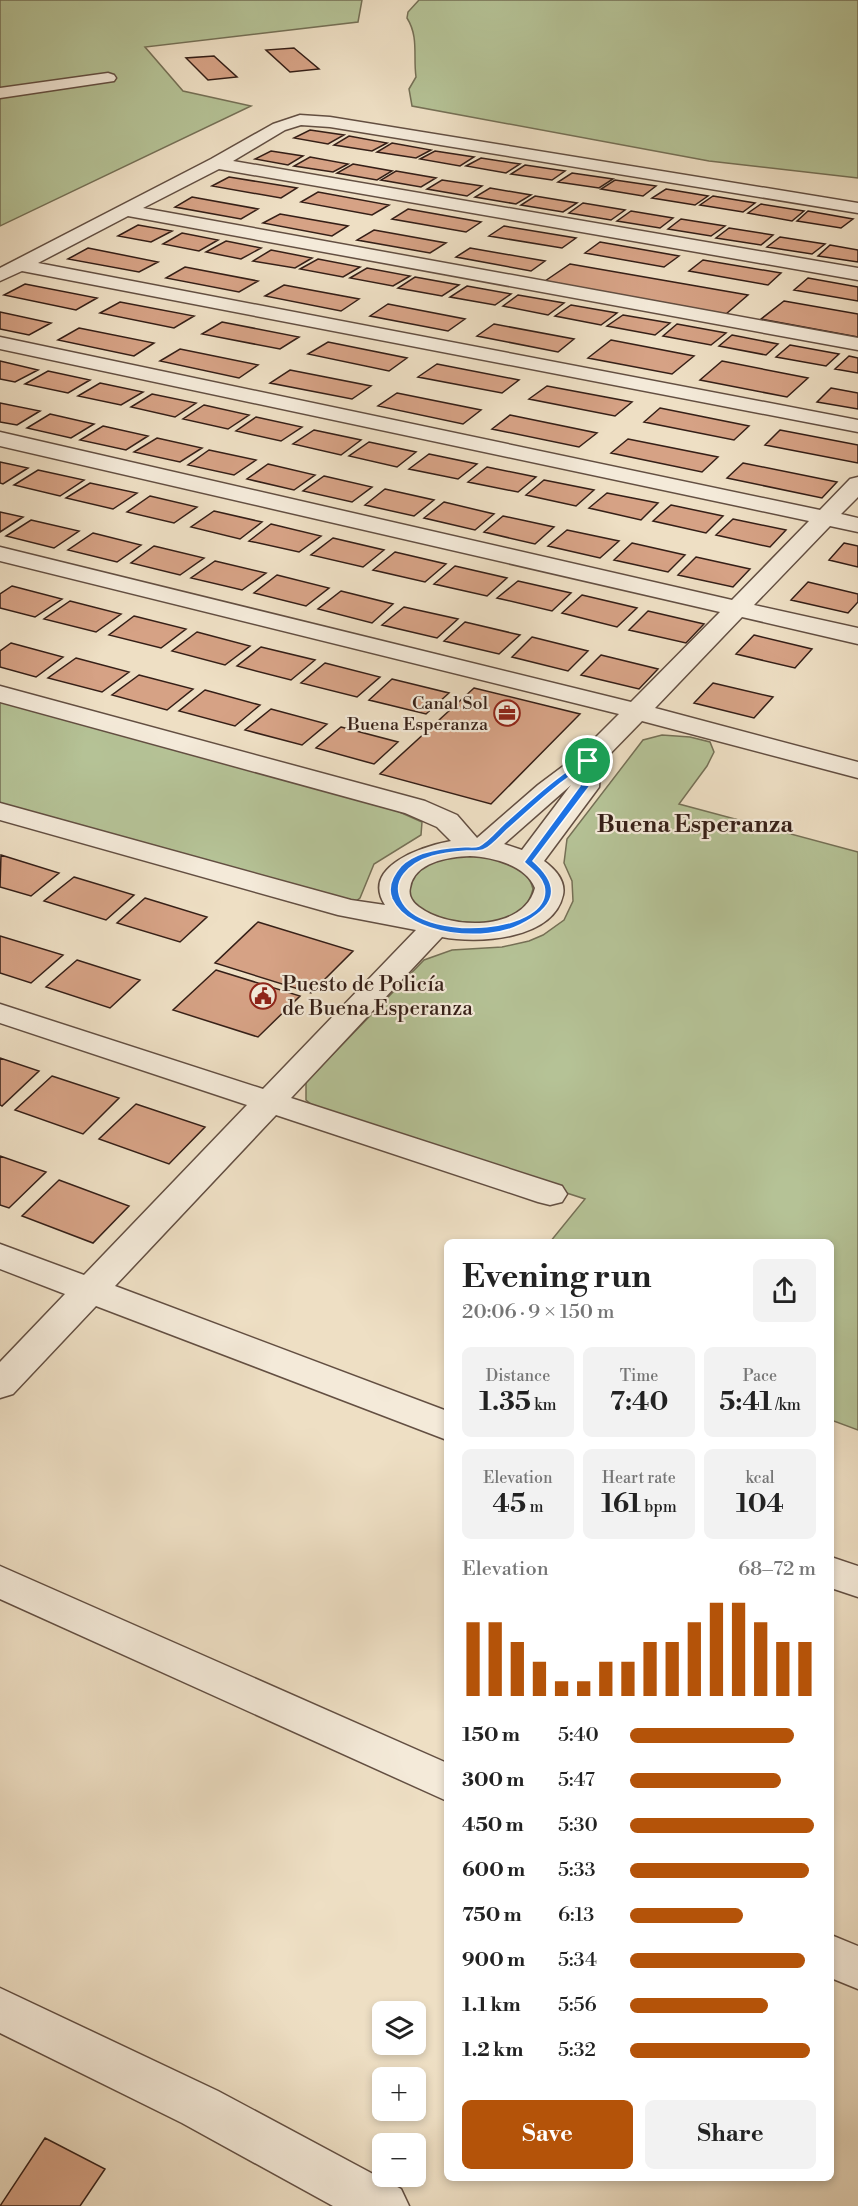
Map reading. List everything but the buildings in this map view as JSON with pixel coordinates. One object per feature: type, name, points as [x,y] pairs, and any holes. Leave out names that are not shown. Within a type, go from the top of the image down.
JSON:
[{"type":"street","points":[[0,93],[108,78]]},
{"type":"street","points":[[0,275],[217,163],[288,123],[317,121],[858,208]]},
{"type":"street","points":[[217,163],[858,274]]},
{"type":"street","points":[[125,210],[858,344]]},
{"type":"street","points":[[20,265],[858,426]]},
{"type":"street","points":[[0,344],[858,525]]},
{"type":"street","points":[[0,439],[858,636]]},
{"type":"street","points":[[475,848],[564,776],[588,761],[858,484]]},
{"type":"street","points":[[0,554],[637,711],[858,770]]},
{"type":"street","points":[[0,694],[415,807],[450,821],[475,848]]},
{"type":"street","points":[[528,862],[585,787],[588,761]]},
{"type":"street","points":[[0,811],[349,909],[425,922],[461,931],[489,930],[514,925],[533,915],[546,902],[549,888],[543,874],[528,862],[507,853],[475,848],[422,856],[406,866],[396,879],[394,893],[400,906],[425,922]]},
{"type":"street","points":[[0,1385],[267,1102],[425,922]]},
{"type":"street","points":[[0,1013],[550,1194]]},
{"type":"street","points":[[0,1256],[444,1425]]},
{"type":"street","points":[[834,1573],[858,1582]]},
{"type":"street","points":[[0,1581],[444,1782]]},
{"type":"street","points":[[834,1957],[858,1968]]},
{"type":"street","points":[[0,2009],[200,2107],[383,2206]]},
{"type":"green space","points":[[0,0],[362,0],[358,22],[145,47],[183,91],[251,106],[0,226]]},
{"type":"green space","points":[[419,0],[858,0],[858,178],[709,161],[412,106],[409,89],[416,77],[415,47],[413,32],[407,18],[408,12]]},
{"type":"green space","points":[[0,702],[395,810],[422,822],[421,835],[374,864],[360,898],[352,904],[0,811]]},
{"type":"green space","points":[[662,735],[690,737],[710,742],[714,752],[707,766],[679,804],[858,852],[858,1430],[834,1421],[834,1239],[552,1239],[585,1199],[323,1114],[306,1100],[306,1082],[424,960],[452,950],[502,947],[529,941],[543,935],[564,920],[573,901],[572,881],[564,863],[567,839],[643,740]]},
{"type":"green space","points":[[474,855],[510,864],[530,880],[533,889],[527,902],[518,912],[490,922],[459,922],[429,915],[409,901],[407,882],[421,868],[437,861]]},
{"type":"place","name":"Canal Sol Buena Esperanza","points":[[507,713]]},
{"type":"place","name":"Puesto de Policía de Buena Esperanza","points":[[263,996]]},
{"type":"district","name":"Buena Esperanza","points":[[695,824]]},
{"type":"route","points":[[588,761],[585,787],[528,862],[543,874],[549,888],[546,902],[533,915],[514,925],[489,930],[461,931],[435,927],[414,918],[400,906],[394,893],[396,879],[406,866],[422,856],[444,850],[481,848],[564,776],[588,761]]}]
